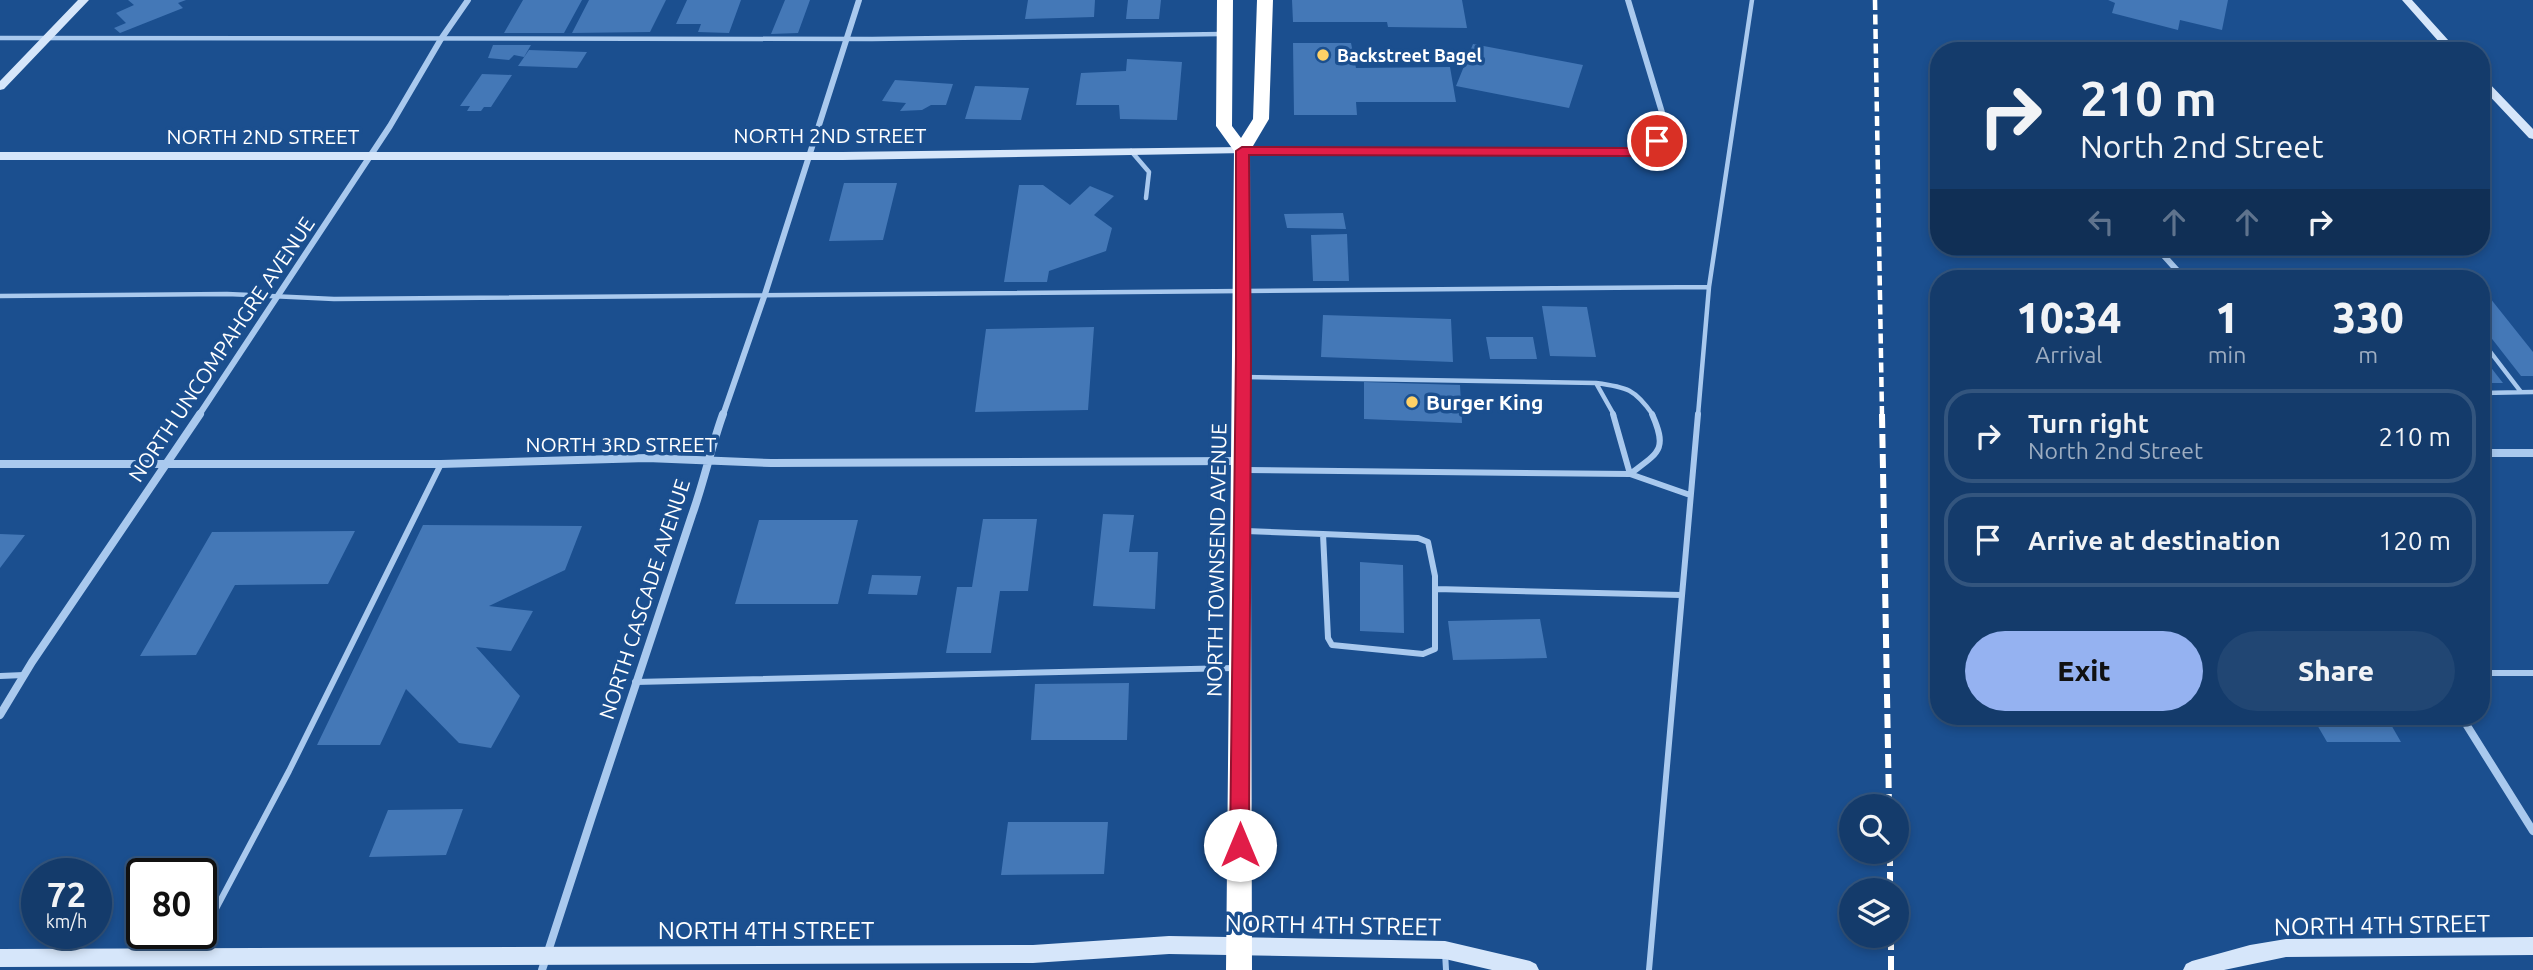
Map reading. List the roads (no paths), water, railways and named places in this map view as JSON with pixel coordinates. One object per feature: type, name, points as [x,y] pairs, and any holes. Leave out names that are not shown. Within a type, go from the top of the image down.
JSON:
[{"type":"highway","points":[[1225,0],[1224,126],[1242,151],[1261,119],[1265,0]]},
{"type":"highway","name":"NORTH TOWNSEND AVENUE","points":[[1239,958],[1244,377],[1242,151]]},
{"type":"street","points":[[0,87],[84,0]]},
{"type":"street","name":"NORTH UNCOMPAHGRE AVENUE","points":[[0,715],[24,675],[280,295],[468,0]]},
{"type":"street","name":"NORTH CASCADE AVENUE","points":[[544,963],[859,0]]},
{"type":"street","name":"NORTH 2ND STREET","points":[[0,156],[809,155],[1131,151],[1631,152],[1657,141],[1662,133],[1664,119],[1628,0]]},
{"type":"street","points":[[2407,0],[2444,42]]},
{"type":"street","points":[[2490,90],[2533,136]]},
{"type":"street","points":[[2164,256],[2177,270]]},
{"type":"street","points":[[2490,453],[2533,453]]},
{"type":"street","name":"NORTH 3RD STREET","points":[[0,464],[441,464],[647,458],[771,463],[1243,465]]},
{"type":"street","points":[[2468,725],[2533,831]]},
{"type":"street","name":"NORTH 4TH STREET","points":[[0,958],[191,957],[544,963],[1021,954],[1154,946],[1239,958],[1445,950],[1530,970]]},
{"type":"street","name":"NORTH 4TH STREET","points":[[2192,970],[2250,954],[2286,948],[2533,946]]},
{"type":"lane","points":[[1649,970],[1709,287],[1752,0]]},
{"type":"lane","points":[[0,38],[847,39],[1223,34]]},
{"type":"lane","points":[[1131,151],[1149,172],[1146,198]]},
{"type":"lane","points":[[0,296],[280,295],[334,299],[1709,287]]},
{"type":"lane","points":[[2490,351],[2521,392]]},
{"type":"lane","points":[[1244,377],[1596,383],[1625,387],[1636,393],[1652,414],[1661,436],[1657,453],[1629,474]]},
{"type":"lane","points":[[1596,383],[1608,401],[1620,430],[1629,474]]},
{"type":"lane","points":[[2490,393],[2533,392]]},
{"type":"lane","points":[[191,957],[289,771],[441,464]]},
{"type":"lane","points":[[1243,465],[1629,474],[1690,495]]},
{"type":"lane","points":[[1242,531],[1322,534],[1418,538],[1428,542],[1432,550],[1436,589],[1438,635],[1435,649],[1423,653],[1332,645],[1328,638],[1322,534]]},
{"type":"lane","points":[[1436,589],[1681,595]]},
{"type":"lane","points":[[635,682],[1241,668]]},
{"type":"lane","points":[[2490,673],[2533,673]]},
{"type":"lane","points":[[0,677],[24,675]]},
{"type":"lane","points":[[1445,950],[1446,970]]},
{"type":"railway","points":[[1875,0],[1882,415]]},
{"type":"railway","points":[[1882,414],[1889,794]]},
{"type":"railway","points":[[1890,864],[1890,878]]},
{"type":"railway","points":[[1891,948],[1891,970]]},
{"type":"place","name":"Backstreet Bagel","points":[[1323,55]]},
{"type":"place","name":"Burger King","points":[[1412,402]]}]
